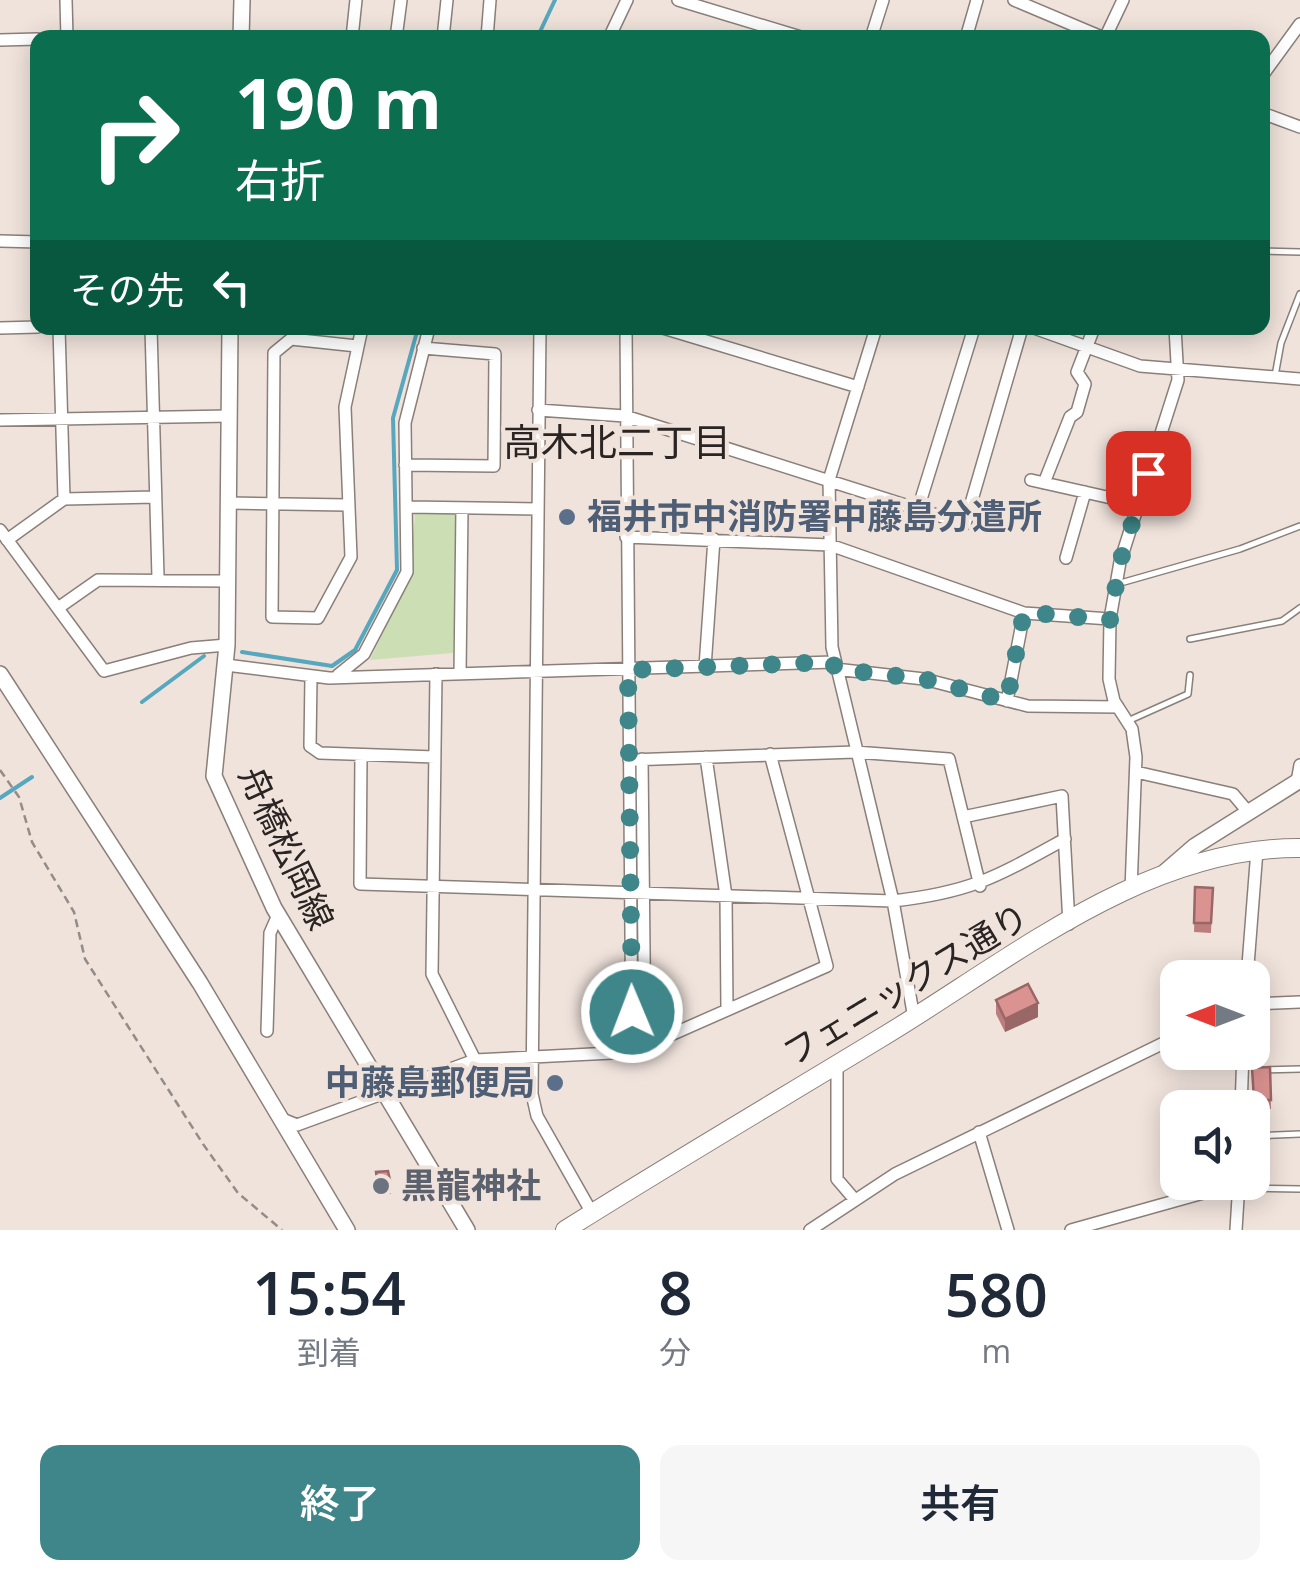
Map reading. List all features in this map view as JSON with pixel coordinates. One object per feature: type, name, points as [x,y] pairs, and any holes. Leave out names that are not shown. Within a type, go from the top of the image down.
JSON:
[{"type":"main road","points":[[241,30],[242,0]]},
{"type":"main road","name":"舟橋松岡線","points":[[230,335],[228,645],[214,776],[278,915],[467,1230]]},
{"type":"main road","points":[[0,674],[200,982],[348,1230]]},
{"type":"main road","points":[[1165,872],[1299,776]]},
{"type":"main road","name":"フェニックス通り","points":[[565,1230],[1130,890],[1165,872],[1257,850],[1300,848]]},
{"type":"street","points":[[66,0],[67,30]]},
{"type":"street","points":[[353,30],[356,0]]},
{"type":"street","points":[[397,30],[400,0]]},
{"type":"street","points":[[444,30],[447,0]]},
{"type":"street","points":[[488,30],[490,0]]},
{"type":"street","points":[[613,30],[627,0]]},
{"type":"street","points":[[678,0],[779,30]]},
{"type":"street","points":[[874,30],[882,0]]},
{"type":"street","points":[[969,30],[978,0]]},
{"type":"street","points":[[1014,0],[1073,30]]},
{"type":"street","points":[[1108,30],[1123,0]]},
{"type":"street","points":[[752,30],[754,22]]},
{"type":"street","points":[[1270,65],[1300,24]]},
{"type":"street","points":[[0,40],[30,39]]},
{"type":"street","points":[[1270,117],[1300,126]]},
{"type":"street","points":[[0,241],[30,242]]},
{"type":"street","points":[[0,328],[30,327]]},
{"type":"street","points":[[59,335],[64,499]]},
{"type":"street","points":[[151,335],[158,578]]},
{"type":"street","points":[[357,346],[291,340],[274,353],[272,617],[318,618],[351,557],[345,407],[360,335]]},
{"type":"street","points":[[329,678],[346,672],[364,654],[407,572],[407,402],[428,335]]},
{"type":"street","points":[[540,335],[532,1094],[537,1116],[592,1213]]},
{"type":"street","points":[[626,335],[628,670],[636,759],[632,1052]]},
{"type":"street","points":[[686,335],[858,388]]},
{"type":"street","points":[[874,335],[829,480],[834,666],[893,901],[914,1018]]},
{"type":"street","points":[[918,510],[972,335]]},
{"type":"street","points":[[538,410],[625,416],[965,524],[1020,335]]},
{"type":"street","points":[[1054,335],[1140,366],[1300,379]]},
{"type":"street","points":[[1044,483],[1070,416],[1077,412],[1085,384],[1077,372],[1091,335]]},
{"type":"street","points":[[1130,890],[1136,772],[1127,722],[1110,679],[1110,620],[1114,585],[1179,370],[1176,335]]},
{"type":"street","points":[[405,465],[494,466],[495,354],[423,348]]},
{"type":"street","points":[[0,420],[230,416]]},
{"type":"street","points":[[1031,480],[1138,504]]},
{"type":"street","points":[[1066,558],[1084,492]]},
{"type":"street","points":[[155,497],[64,499],[4,536],[104,671],[191,648],[228,645]]},
{"type":"street","points":[[229,503],[347,505]]},
{"type":"street","points":[[407,508],[538,510]]},
{"type":"street","points":[[460,674],[462,508]]},
{"type":"street","points":[[626,537],[830,545],[1024,612],[1110,620]]},
{"type":"street","points":[[706,667],[714,538]]},
{"type":"street","points":[[58,608],[98,580],[228,581]]},
{"type":"street","points":[[1007,701],[1024,612]]},
{"type":"street","points":[[226,665],[329,678],[834,666],[924,679],[1028,706],[1118,707]]},
{"type":"street","points":[[436,674],[432,974],[475,1060]]},
{"type":"street","points":[[311,677],[310,746],[320,753],[435,757]]},
{"type":"street","points":[[636,759],[855,752],[949,759],[980,886]]},
{"type":"street","points":[[280,1118],[296,1124],[475,1060],[632,1052],[827,966],[770,754]]},
{"type":"street","points":[[361,755],[360,884],[893,901],[953,894],[980,886],[1065,839]]},
{"type":"street","points":[[706,757],[726,896],[727,1010]]},
{"type":"street","points":[[1136,772],[1233,794],[1249,813]]},
{"type":"street","points":[[963,817],[1062,796],[1069,924]]},
{"type":"street","points":[[1248,960],[1257,850]]},
{"type":"street","points":[[637,894],[645,1046]]},
{"type":"street","points":[[267,1031],[270,933],[278,915]]},
{"type":"street","points":[[1270,1003],[1300,1002]]},
{"type":"street","points":[[813,1229],[895,1174],[1160,1045]]},
{"type":"street","points":[[837,1064],[837,1179],[856,1200]]},
{"type":"street","points":[[1241,1090],[1242,1070]]},
{"type":"street","points":[[978,1132],[1008,1230]]},
{"type":"street","points":[[1071,1230],[1181,1200]]},
{"type":"street","points":[[1236,1230],[1238,1200]]},
{"type":"lane","points":[[1270,251],[1300,252]]},
{"type":"lane","points":[[1276,376],[1281,342],[1300,294]]},
{"type":"lane","points":[[1114,585],[1240,549],[1300,526]]},
{"type":"lane","points":[[1190,640],[1282,621],[1300,608]]},
{"type":"lane","points":[[1127,722],[1188,694],[1190,676]]},
{"type":"lane","points":[[1270,1070],[1300,1069]]},
{"type":"lane","points":[[1270,1135],[1300,1134]]},
{"type":"lane","points":[[1270,1187],[1300,1189]]},
{"type":"path","points":[[0,770],[19,796],[32,842],[74,912],[85,959],[238,1192],[282,1230]]},
{"type":"green space","points":[[415,514],[457,514],[453,653],[370,660],[410,576]]},
{"type":"building","points":[[1195,887],[1213,888],[1211,923],[1194,923]]},
{"type":"building","points":[[1028,984],[1038,1003],[1005,1019],[996,1000]]},
{"type":"building","points":[[1270,1067],[1271,1100],[1270,1090],[1253,1090],[1252,1070]]},
{"type":"building","points":[[388,1171],[391,1185],[378,1187],[376,1172]]},
{"type":"waterway","points":[[541,30],[555,0]]},
{"type":"waterway","points":[[242,652],[332,666],[355,650],[397,570],[393,418],[416,335]]},
{"type":"waterway","points":[[142,702],[204,656]]},
{"type":"waterway","points":[[0,798],[32,777]]},
{"type":"place","name":"福井市中消防署中藤島分遣所","points":[[567,517]]},
{"type":"place","name":"中藤島郵便局","points":[[555,1083]]},
{"type":"place","name":"黒龍神社","points":[[381,1186]]},
{"type":"district","name":"高木北二丁目","points":[[617,443]]},
{"type":"route","points":[[632,1012],[628,670],[833,662],[835,669],[895,679],[924,679],[1007,701],[1024,612],[1110,620],[1114,585],[1148,473]]}]
